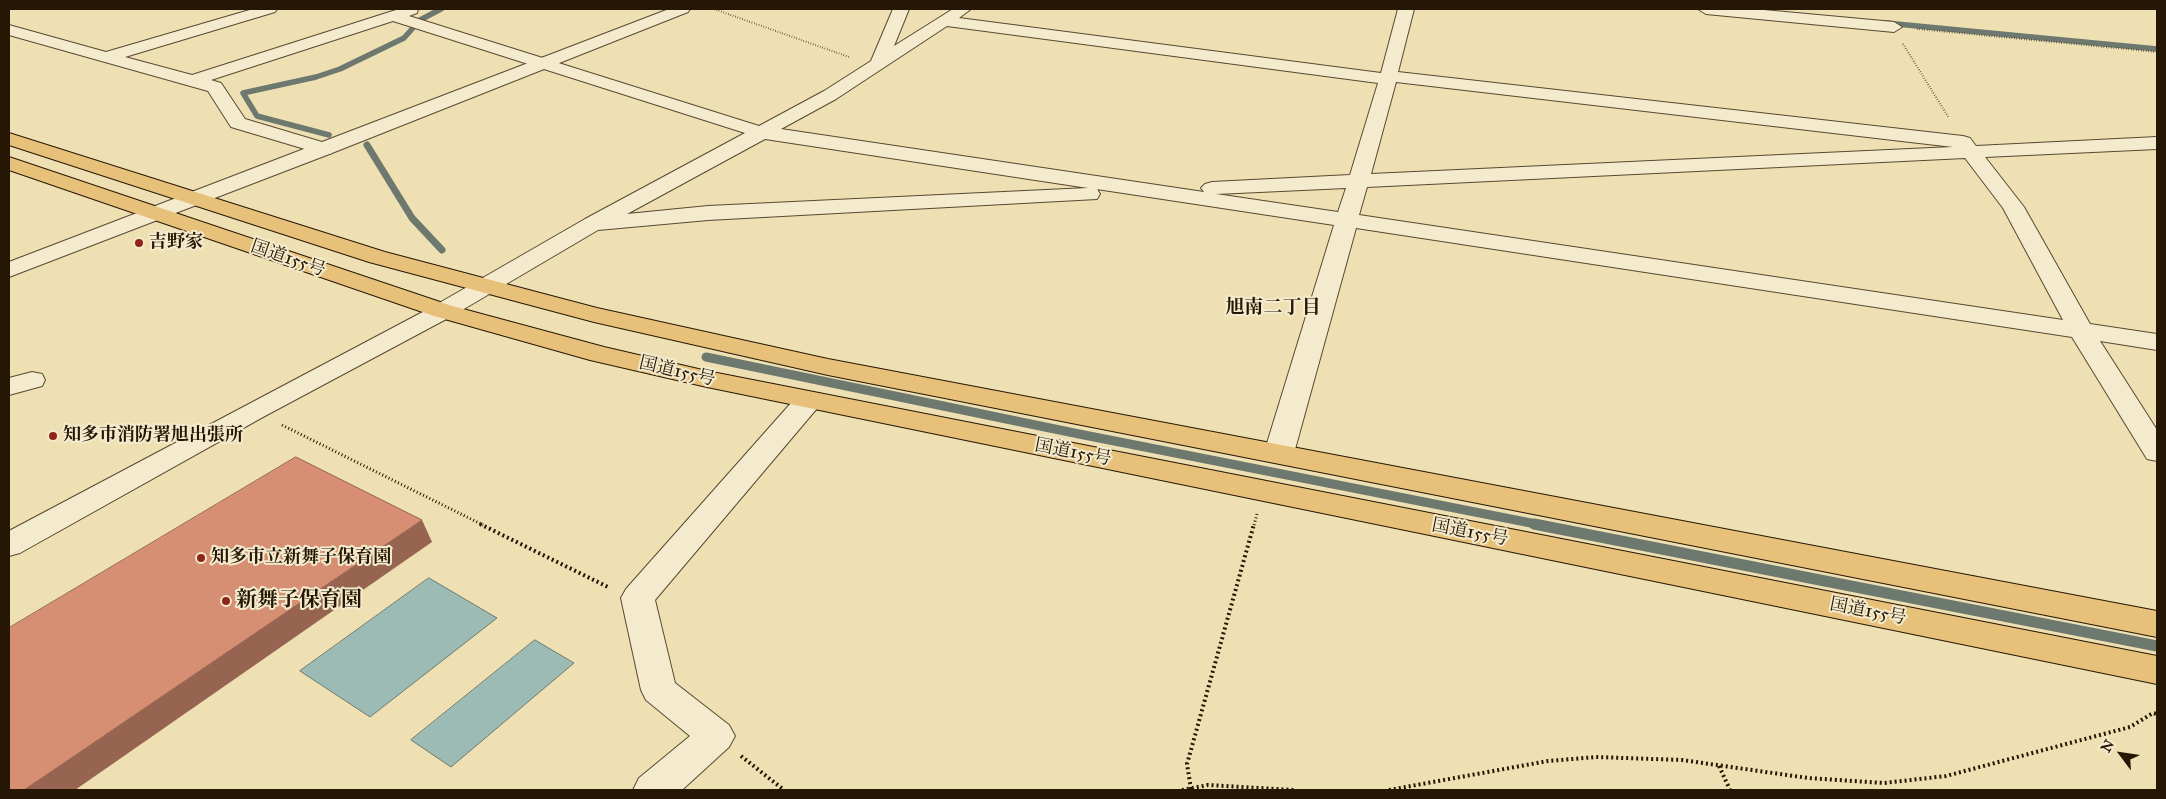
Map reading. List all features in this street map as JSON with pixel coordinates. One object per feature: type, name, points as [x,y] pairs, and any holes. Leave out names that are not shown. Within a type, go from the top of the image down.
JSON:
[{"type":"highway","name":"国道155号","points":[[9,139],[377,257],[484,287],[594,315],[828,368],[1279,453],[2157,624]]},
{"type":"highway","name":"国道155号","points":[[9,163],[153,214],[443,311],[599,354],[808,400],[2157,670]]},
{"type":"street","points":[[207,9],[234,19]]},
{"type":"street","points":[[110,56],[269,9]]},
{"type":"street","points":[[194,80],[416,9]]},
{"type":"street","points":[[9,270],[682,9]]},
{"type":"street","points":[[877,65],[901,9]]},
{"type":"street","points":[[9,545],[253,411],[443,311],[594,224],[830,95],[963,9]]},
{"type":"street","points":[[1279,453],[1388,78],[1400,26],[1406,9]]},
{"type":"street","points":[[1706,9],[1894,26]]},
{"type":"street","points":[[394,16],[760,132],[2157,342]]},
{"type":"street","points":[[943,21],[1388,78],[1966,147],[2013,207],[2081,331],[2157,452]]},
{"type":"street","points":[[9,30],[215,86],[238,123],[325,149]]},
{"type":"street","points":[[9,44],[33,37]]},
{"type":"street","points":[[594,224],[708,213],[1358,181],[1966,147],[2157,142]]},
{"type":"street","points":[[652,790],[673,775],[716,736],[659,690],[638,598],[808,400]]},
{"type":"path","points":[[714,9],[877,65]]},
{"type":"path","points":[[1894,26],[2157,52]]},
{"type":"path","points":[[1894,26],[1966,147]]},
{"type":"path","points":[[253,411],[629,597],[638,598]]},
{"type":"path","points":[[1191,789],[1187,764],[1264,492]]},
{"type":"path","points":[[1388,790],[1548,761],[1596,757],[1682,760],[1808,778],[1884,783],[1946,776],[2130,726],[2153,713],[2157,714]]},
{"type":"path","points":[[716,736],[784,790]]},
{"type":"path","points":[[1719,765],[1730,790]]},
{"type":"path","points":[[1182,790],[1208,786],[1294,790]]},
{"type":"water","points":[[429,578],[497,618],[370,717],[300,671]]},
{"type":"water","points":[[535,640],[574,663],[451,767],[411,740]]},
{"type":"building","name":"新舞子保育園","points":[[296,457],[422,520],[24,790],[9,790],[9,628]]},
{"type":"waterway","points":[[329,135],[257,116],[243,93],[316,77],[340,69],[404,38],[420,20],[441,9]]},
{"type":"waterway","points":[[1886,23],[2157,49]]},
{"type":"waterway","points":[[367,145],[412,218],[442,250]]},
{"type":"waterway","points":[[706,357],[1079,434],[1541,525]]},
{"type":"waterway","points":[[1534,524],[2157,646]]},
{"type":"place","name":"吉野家","points":[[139,243]]},
{"type":"place","name":"知多市消防署旭出張所","points":[[53,436]]},
{"type":"place","name":"知多市立新舞子保育園","points":[[201,558]]},
{"type":"place","name":"新舞子保育園","points":[[226,601]]},
{"type":"district","name":"旭南二丁目","points":[[1273,308]]}]
